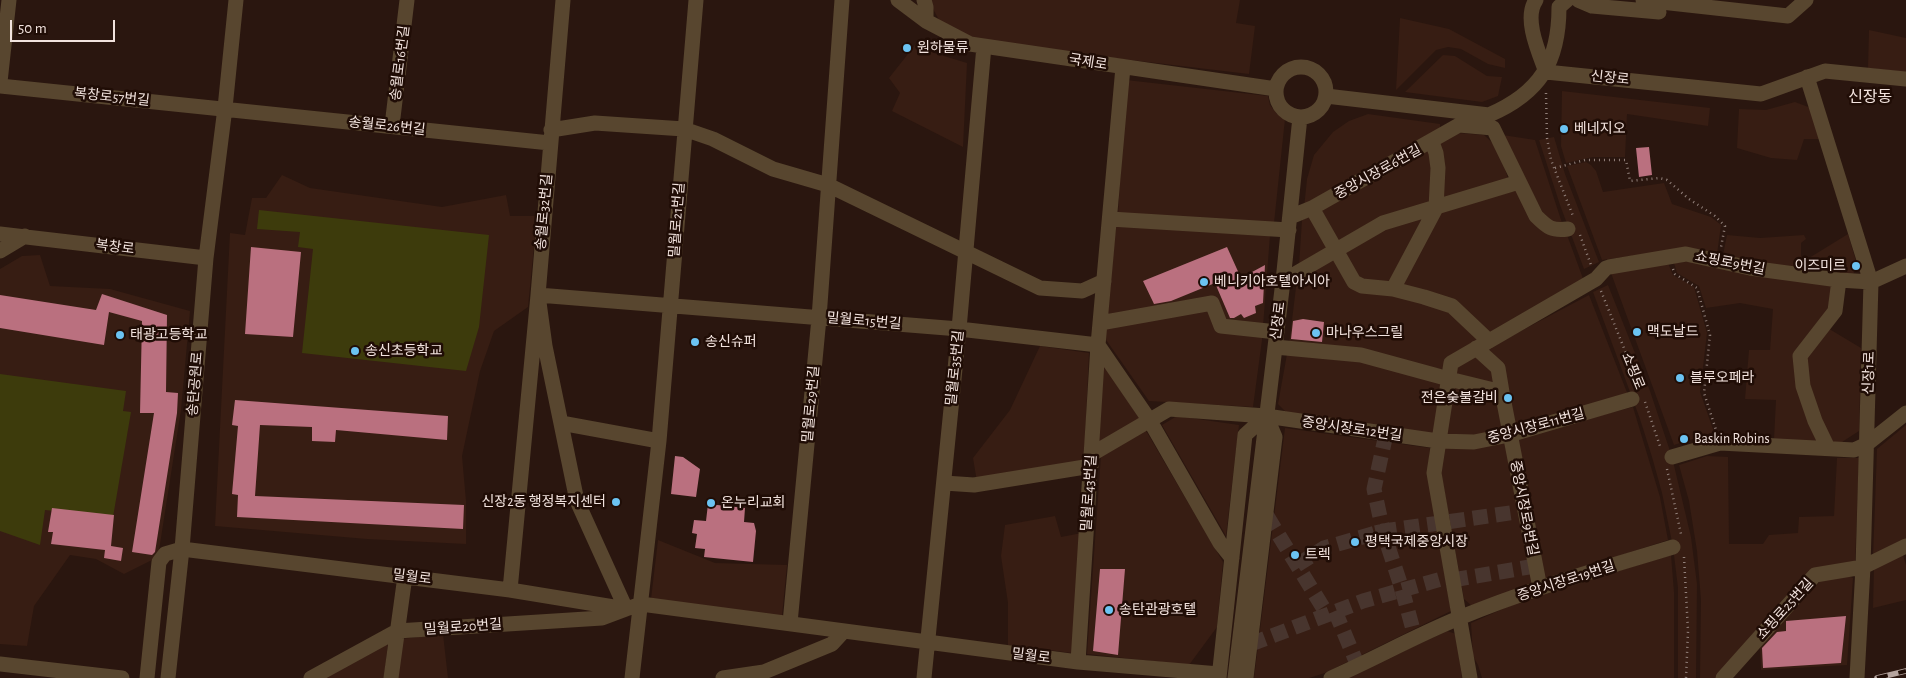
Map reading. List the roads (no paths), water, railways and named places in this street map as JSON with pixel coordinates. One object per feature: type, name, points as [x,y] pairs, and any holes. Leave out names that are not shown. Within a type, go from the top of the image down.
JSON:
[{"type":"street","points":[[0,82],[9,0]]},
{"type":"street","name":"송탄공원로","points":[[168,678],[182,549],[206,258],[225,108],[236,0]]},
{"type":"street","name":"송월로16번길","points":[[392,126],[407,0]]},
{"type":"street","name":"송월로32번길","points":[[538,295],[563,0]]},
{"type":"street","name":"밀월로21번길","points":[[641,604],[672,306],[684,129],[696,0]]},
{"type":"street","name":"밀월로29번길","points":[[790,623],[819,318],[842,0]]},
{"type":"street","name":"국제로","points":[[898,0],[926,21],[970,44],[1276,89]]},
{"type":"street","points":[[924,0],[926,21]]},
{"type":"street","points":[[1536,0],[1532,6],[1532,30],[1546,72]]},
{"type":"street","points":[[1326,96],[1489,115],[1507,108],[1522,98],[1546,72],[1559,29],[1559,7],[1567,0]]},
{"type":"street","points":[[1578,0],[1592,6],[1667,12],[1692,2]]},
{"type":"street","points":[[1643,0],[1765,7],[1788,16],[1806,0]]},
{"type":"street","name":"밀월로35번길","points":[[924,678],[959,329],[964,252],[984,46]]},
{"type":"street","name":"밀월로43번길","points":[[1078,662],[1098,345],[1123,67]]},
{"type":"street","points":[[1298,67],[1305,67],[1317,72],[1321,77],[1326,89],[1326,96],[1324,103],[1314,113],[1300,117],[1282,108],[1278,102],[1276,89],[1278,82],[1286,72],[1298,67]]},
{"type":"street","name":"신장로","points":[[1546,72],[1761,94],[1825,71],[1906,79]]},
{"type":"street","name":"신장1로","points":[[1807,77],[1871,282],[1863,567],[1857,678]]},
{"type":"street","name":"복창로57번길","points":[[0,86],[225,108]]},
{"type":"street","name":"송월로26번길","points":[[225,108],[392,126],[550,136]]},
{"type":"street","name":"신장로","points":[[1235,678],[1290,224],[1300,117]]},
{"type":"street","points":[[550,136],[595,123],[684,129],[713,139],[773,169],[828,185],[1040,288],[1082,290],[1104,282]]},
{"type":"street","points":[[1432,142],[1459,125],[1493,128],[1536,216],[1546,227],[1558,230],[1574,228]]},
{"type":"street","name":"중앙시장로6번길","points":[[1290,224],[1312,208],[1432,142],[1438,168],[1436,208],[1393,290]]},
{"type":"street","points":[[1283,280],[1383,223],[1520,182]]},
{"type":"street","points":[[1312,208],[1354,282],[1362,286],[1424,297],[1452,306],[1483,344]]},
{"type":"street","points":[[1110,219],[1290,224]]},
{"type":"street","name":"복창로","points":[[0,234],[206,258]]},
{"type":"street","points":[[0,250],[25,236]]},
{"type":"street","name":"쇼핑로9번길","points":[[1449,379],[1451,363],[1596,279],[1606,268],[1686,254],[1750,268],[1839,280],[1871,282]]},
{"type":"street","points":[[1871,282],[1906,266]]},
{"type":"street","points":[[1828,448],[1815,421],[1803,386],[1800,356],[1835,311],[1839,280]]},
{"type":"street","points":[[538,295],[545,346],[576,501],[626,609]]},
{"type":"street","points":[[510,590],[538,295]]},
{"type":"street","name":"밀월로15번길","points":[[538,295],[959,329],[1098,345]]},
{"type":"street","points":[[1100,323],[1212,303],[1221,326],[1276,340],[1361,355],[1502,392]]},
{"type":"street","name":"중앙시장로9번길","points":[[1483,344],[1498,368],[1509,435],[1540,588]]},
{"type":"street","points":[[1098,345],[1150,421],[1220,543],[1232,558]]},
{"type":"street","points":[[1449,379],[1434,473],[1470,678]]},
{"type":"street","name":"중앙시장로11번길","points":[[1438,441],[1474,442],[1509,435],[1632,399]]},
{"type":"street","points":[[944,483],[974,485],[1092,460],[1169,410],[1266,416]]},
{"type":"street","points":[[1667,459],[1720,443],[1854,450],[1866,444],[1906,414]]},
{"type":"street","points":[[1219,676],[1245,435],[1266,416]]},
{"type":"street","points":[[1246,678],[1275,437],[1266,416]]},
{"type":"street","name":"중앙시장로12번길","points":[[1266,416],[1438,441]]},
{"type":"street","points":[[561,422],[659,441]]},
{"type":"street","name":"중앙시장로19번길","points":[[1331,678],[1460,617],[1540,588],[1679,546]]},
{"type":"street","name":"쇼핑로25번길","points":[[1723,678],[1815,575],[1863,567],[1906,546]]},
{"type":"street","points":[[147,678],[159,562],[165,554],[182,549]]},
{"type":"street","name":"밀월로","points":[[182,549],[510,590],[626,609],[641,604],[1078,662],[1219,676]]},
{"type":"street","points":[[391,678],[405,576]]},
{"type":"street","points":[[632,678],[641,604]]},
{"type":"street","name":"밀월로20번길","points":[[311,678],[397,631],[602,618],[626,609]]},
{"type":"street","points":[[724,678],[764,672],[832,644],[843,632]]},
{"type":"street","points":[[0,664],[122,678]]},
{"type":"tunnel","points":[[1386,434],[1374,489],[1383,531],[1415,637]]},
{"type":"tunnel","points":[[1297,565],[1324,548],[1383,531],[1524,511]]},
{"type":"tunnel","points":[[1267,516],[1327,614]]},
{"type":"tunnel","points":[[1453,580],[1535,566]]},
{"type":"tunnel","points":[[1251,644],[1363,601],[1452,576]]},
{"type":"tunnel","points":[[1335,611],[1358,666]]},
{"type":"railway","points":[[1877,678],[1906,671]]},
{"type":"place","name":"원하물류","points":[[907,48]]},
{"type":"place","name":"베네지오","points":[[1564,129]]},
{"type":"place","name":"이즈미르","points":[[1856,266]]},
{"type":"place","name":"베니키아호텔아시아","points":[[1204,282]]},
{"type":"place","name":"맥도날드","points":[[1637,332]]},
{"type":"place","name":"마나우스그릴","points":[[1316,333]]},
{"type":"place","name":"태광고등학교","points":[[120,335]]},
{"type":"place","name":"송신슈퍼","points":[[695,342]]},
{"type":"place","name":"송신초등학교","points":[[355,351]]},
{"type":"place","name":"블루오페라","points":[[1680,378]]},
{"type":"place","name":"전은숮불갈비","points":[[1508,398]]},
{"type":"place","name":"Baskin Robins","points":[[1684,439]]},
{"type":"place","name":"신장2동 행정복지센터","points":[[616,502]]},
{"type":"place","name":"온누리교회","points":[[711,503]]},
{"type":"place","name":"평택국제중앙시장","points":[[1355,542]]},
{"type":"place","name":"트렉","points":[[1295,555]]},
{"type":"place","name":"송탄관광호텔","points":[[1109,610]]},
{"type":"district","name":"신장동","points":[[1870,97]]}]
